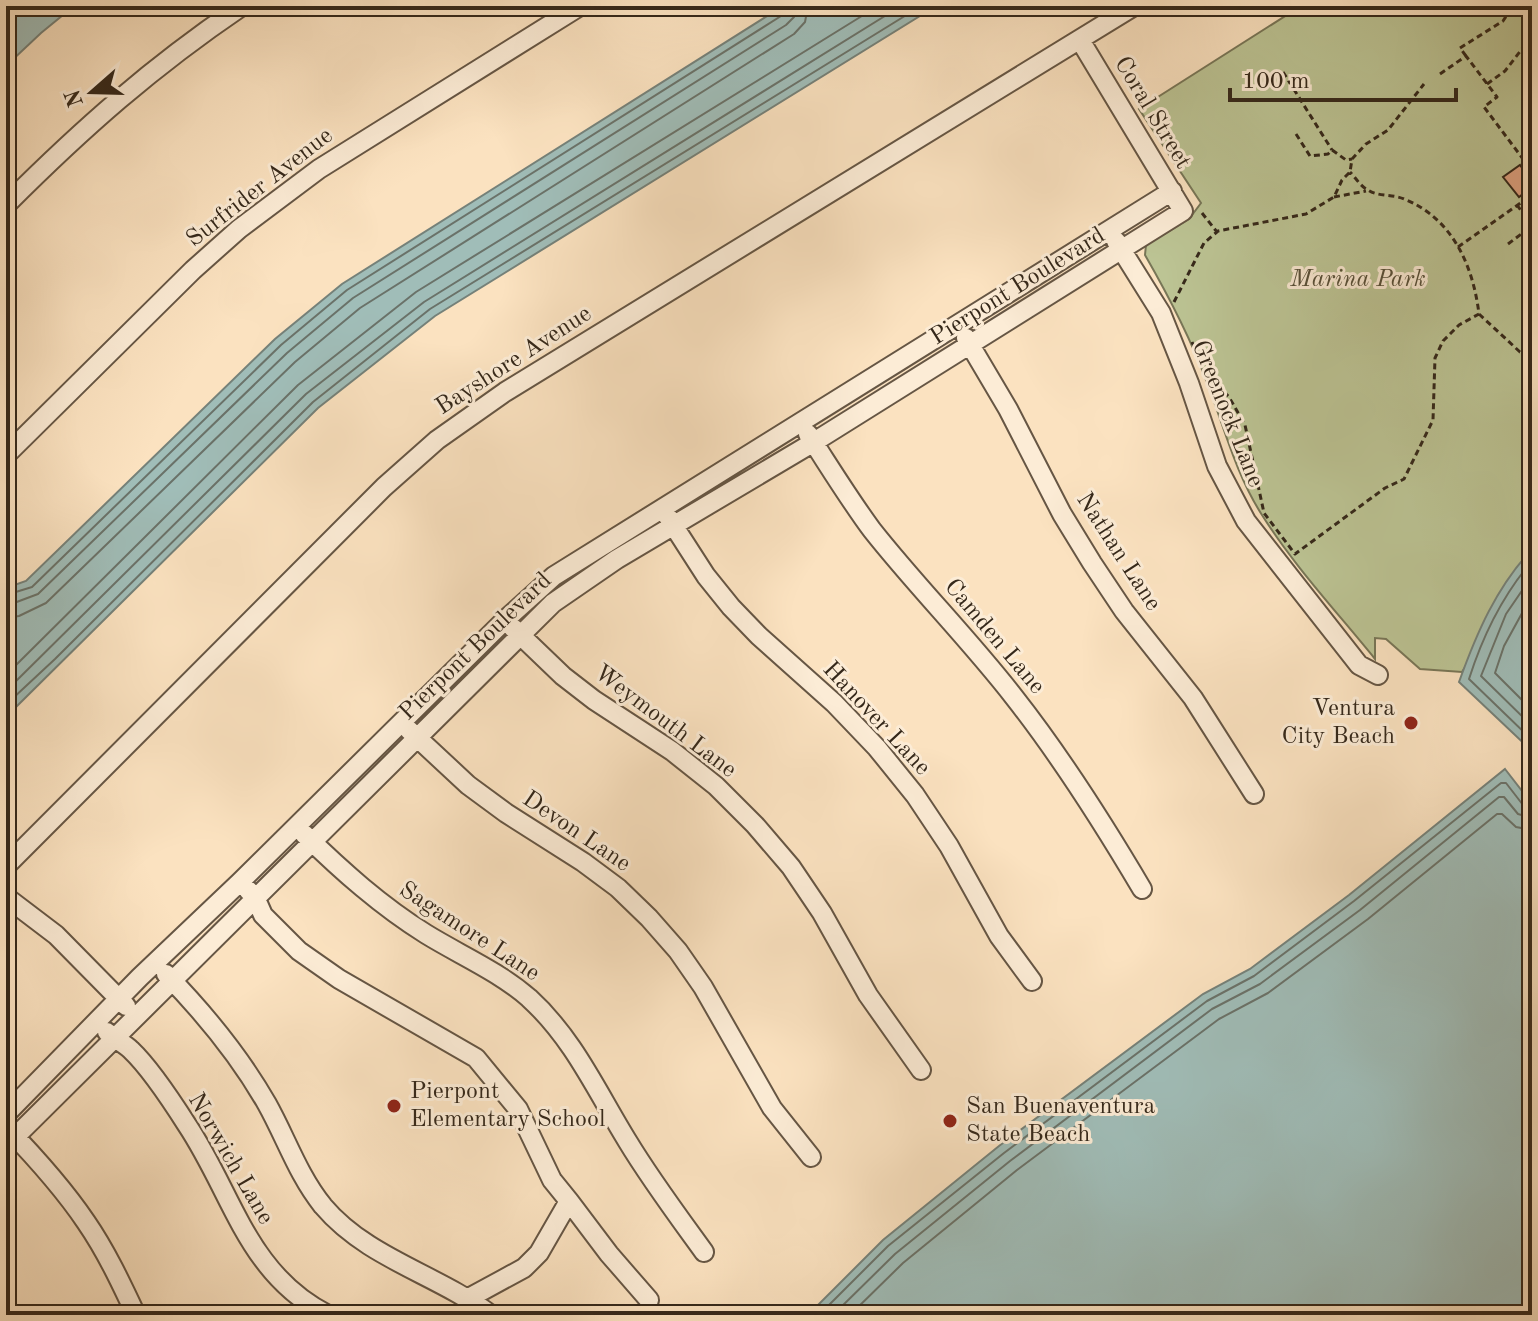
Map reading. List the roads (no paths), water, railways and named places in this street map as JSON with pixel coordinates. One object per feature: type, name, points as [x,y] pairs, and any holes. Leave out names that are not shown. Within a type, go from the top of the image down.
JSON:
[{"type":"street","points":[[6,205],[134,84],[242,6]]},
{"type":"street","name":"Surfrider Avenue","points":[[6,455],[193,270],[263,210],[353,147],[580,6]]},
{"type":"street","name":"Bayshore Avenue","points":[[6,866],[384,487],[437,440],[505,392],[1134,6]]},
{"type":"street","name":"Coral Street","points":[[1080,40],[1172,191],[1192,212]]},
{"type":"street","name":"Pierpont Boulevard","points":[[6,1114],[155,963],[505,620],[554,576],[1172,191]]},
{"type":"street","name":"Pierpont Boulevard","points":[[9,1137],[256,899],[553,603],[673,525],[814,442],[1122,251],[1192,212]]},
{"type":"street","name":"Greenock Lane","points":[[1111,231],[1161,313],[1217,466],[1246,521],[1359,665],[1378,675]]},
{"type":"street","name":"Nathan Lane","points":[[959,325],[1092,563],[1124,611],[1193,698],[1254,794]]},
{"type":"street","name":"Camden Lane","points":[[801,421],[845,493],[872,530],[1005,685],[1055,751],[1142,889]]},
{"type":"street","name":"Hanover Lane","points":[[662,507],[706,576],[731,607],[834,703],[877,748],[915,795],[949,846],[999,936],[1032,981]]},
{"type":"street","name":"Weymouth Lane","points":[[505,620],[563,676],[672,751],[716,786],[755,825],[791,867],[822,913],[868,995],[921,1070]]},
{"type":"street","name":"Devon Lane","points":[[402,722],[468,785],[583,862],[618,888],[649,918],[678,951],[703,987],[772,1108],[811,1157]]},
{"type":"street","name":"Sagamore Lane","points":[[297,826],[358,886],[392,912],[498,974],[555,1025],[579,1055],[627,1141],[660,1192],[704,1252]]},
{"type":"street","points":[[240,882],[256,899],[263,915],[299,951],[366,996],[476,1058],[518,1109],[552,1180],[649,1300]]},
{"type":"street","points":[[6,897],[56,935],[136,1016]]},
{"type":"street","points":[[155,963],[218,1030],[245,1067],[269,1107],[304,1179],[324,1206],[348,1231],[375,1251],[467,1299],[491,1315]]},
{"type":"street","name":"Norwich Lane","points":[[97,1021],[134,1052],[187,1124],[245,1236],[266,1264],[291,1289],[328,1315]]},
{"type":"street","points":[[9,1137],[60,1186],[87,1223],[111,1262],[136,1315]]},
{"type":"street","points":[[467,1299],[524,1268],[539,1253],[569,1201]]},
{"type":"water","points":[[6,6],[74,6],[6,66]]},
{"type":"water","points":[[783,6],[936,6],[435,316],[318,408],[14,709],[6,710],[6,588],[26,581],[275,339],[342,284]]},
{"type":"water","points":[[1532,549],[1532,751],[1459,682],[1489,611],[1508,579]]},
{"type":"water","points":[[1505,769],[1532,804],[1532,1315],[808,1315],[883,1240],[999,1146],[1203,994],[1250,969],[1349,895]]},
{"type":"place","name":"Ventura City Beach","points":[[1411,723]]},
{"type":"place","name":"Pierpont Elementary School","points":[[394,1106]]},
{"type":"place","name":"San Buenaventura State Beach","points":[[950,1121]]},
{"type":"park label","name":"Marina Park","points":[[1358,280]]}]
